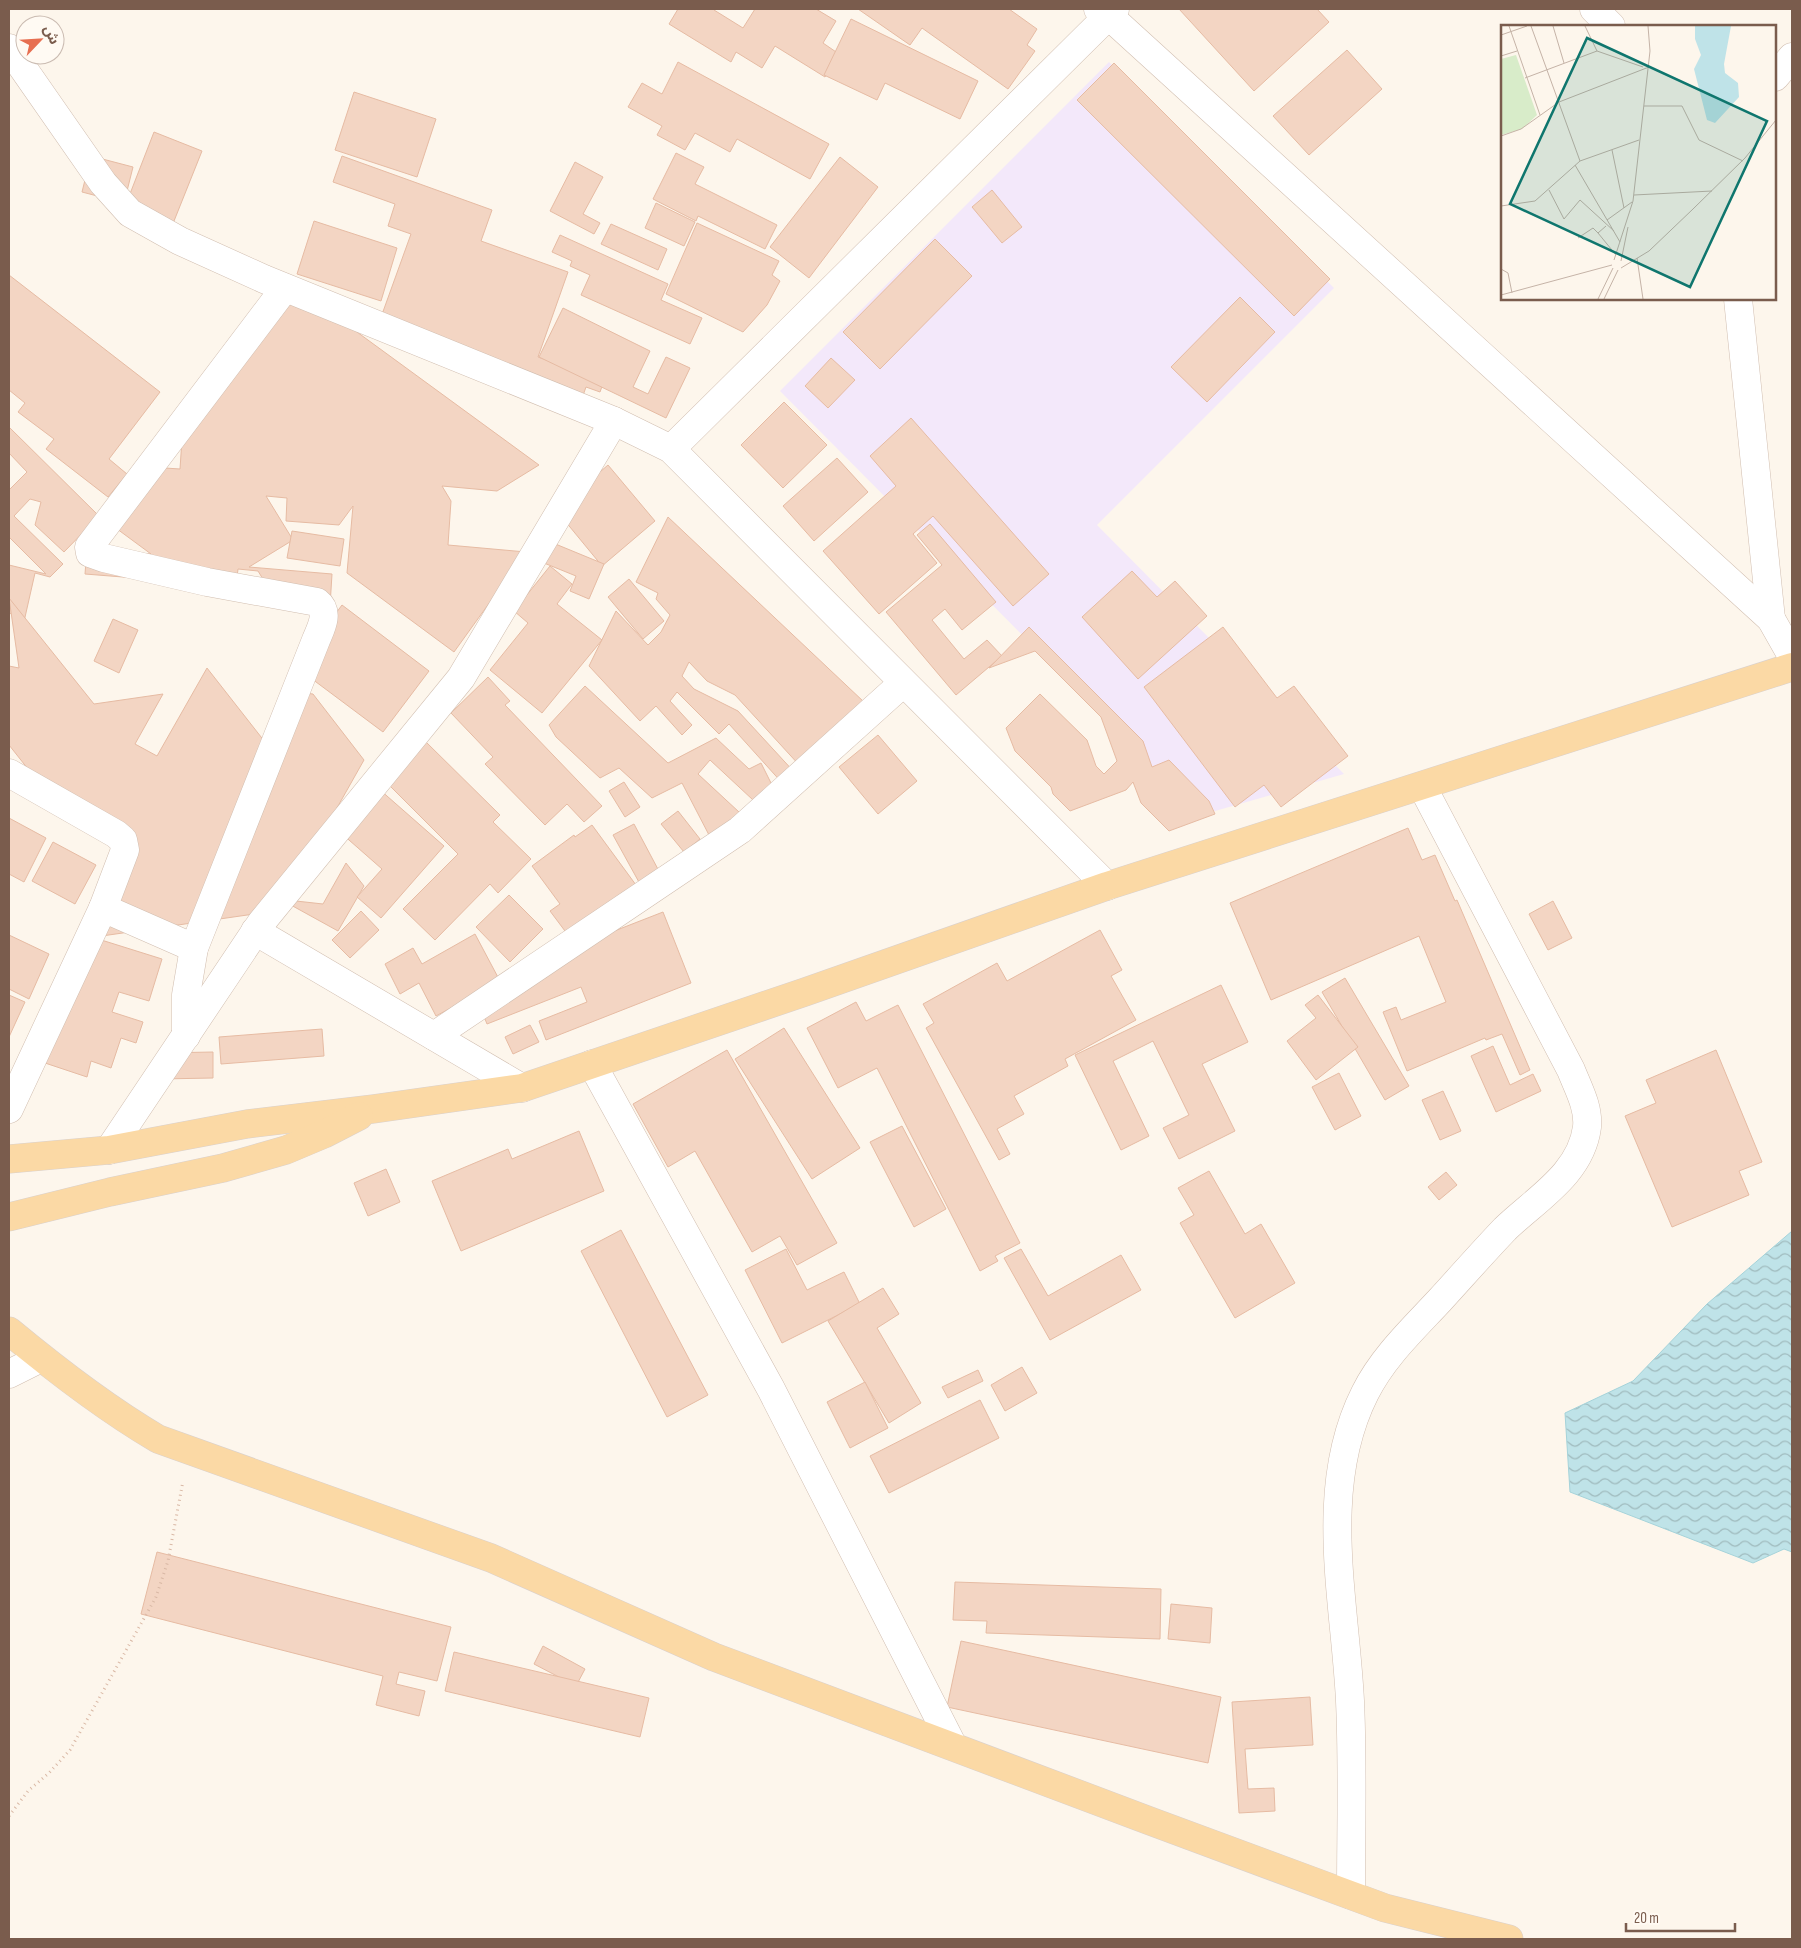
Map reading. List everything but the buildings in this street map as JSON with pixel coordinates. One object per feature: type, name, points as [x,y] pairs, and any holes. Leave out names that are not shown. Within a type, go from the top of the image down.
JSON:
[{"type":"main road","points":[[9,1159],[108,1150],[247,1124],[522,1088],[1107,886],[1792,667]]},
{"type":"main road","points":[[9,1217],[110,1192],[223,1168],[286,1150],[324,1134],[373,1109]]},
{"type":"main road","points":[[9,1331],[41,1358],[128,1422],[158,1439],[491,1558],[714,1657],[1385,1908],[1509,1939]]},
{"type":"street","points":[[1594,9],[1610,25]]},
{"type":"street","points":[[671,449],[1107,11],[1771,619],[1792,656]]},
{"type":"street","points":[[9,48],[103,183],[130,213],[180,241],[285,288],[614,421],[671,449],[1107,886]]},
{"type":"street","points":[[1776,76],[1792,57]]},
{"type":"street","points":[[186,1036],[186,995],[194,948],[316,640],[324,616],[324,610],[317,602],[310,600],[207,582],[104,558],[90,553],[89,547],[285,288]]},
{"type":"street","points":[[1738,300],[1771,619]]},
{"type":"street","points":[[108,1150],[255,931],[461,678],[614,421]]},
{"type":"street","points":[[434,1036],[740,830],[903,683]]},
{"type":"street","points":[[9,773],[116,834],[123,840],[125,846],[103,908],[9,1109]]},
{"type":"street","points":[[1351,1894],[1350,1702],[1338,1542],[1338,1499],[1341,1465],[1352,1426],[1365,1393],[1390,1353],[1506,1228],[1552,1188],[1564,1175],[1582,1148],[1586,1129],[1585,1106],[1571,1070],[1422,786]]},
{"type":"street","points":[[103,908],[194,948]]},
{"type":"street","points":[[255,931],[522,1088]]},
{"type":"street","points":[[592,1064],[771,1390],[953,1746]]},
{"type":"street","points":[[9,1374],[41,1358]]},
{"type":"path","points":[[9,1816],[28,1791],[70,1750],[156,1597],[168,1561],[189,1449]]},
{"type":"shaded area","points":[[1109,62],[1334,288],[1097,525],[1344,774],[1201,815],[780,391]]},
{"type":"water","points":[[1792,1231],[1792,1552],[1784,1549],[1753,1563],[1570,1492],[1565,1413],[1633,1381],[1707,1304]]}]
